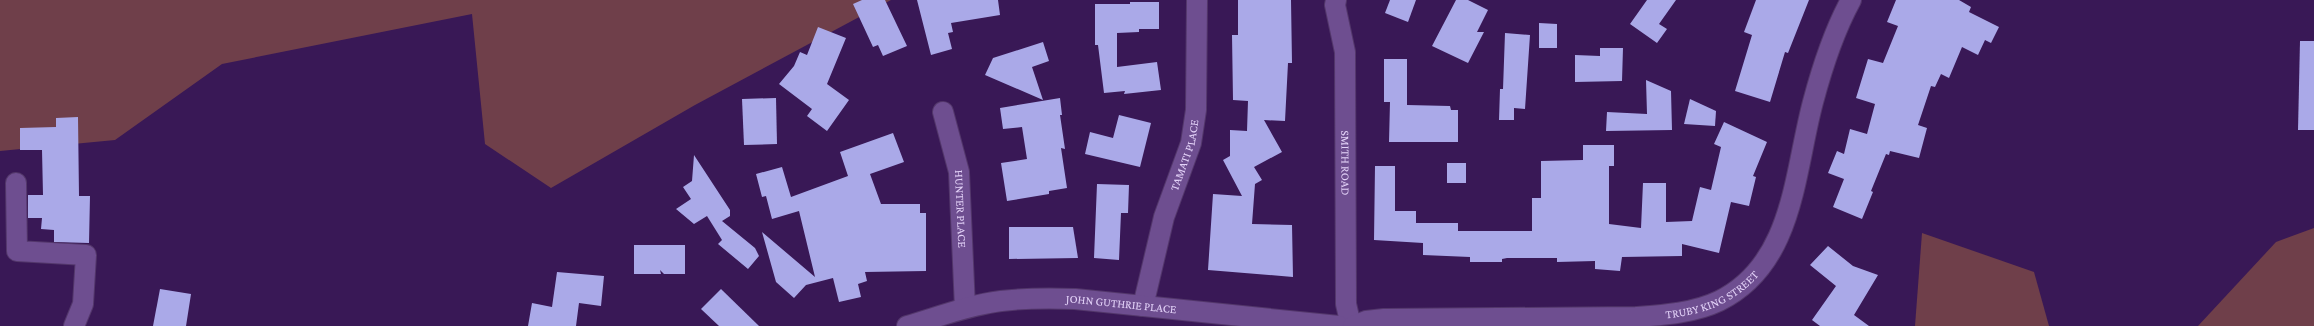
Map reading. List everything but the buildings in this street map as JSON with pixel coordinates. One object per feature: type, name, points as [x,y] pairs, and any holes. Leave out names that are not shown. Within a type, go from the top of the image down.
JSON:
[{"type":"street","name":"TAMATI PLACE","points":[[1143,306],[1164,217],[1191,144],[1196,110],[1197,0]]},
{"type":"street","name":"SMITH ROAD","points":[[1336,0],[1335,5],[1345,52],[1346,304],[1352,326]]},
{"type":"street","name":"TRUBY KING STREET","points":[[1352,326],[1357,323],[1384,319],[1636,317],[1666,315],[1693,310],[1719,301],[1740,288],[1758,271],[1773,250],[1782,229],[1813,102],[1827,57],[1851,0]]},
{"type":"street","name":"HUNTER PLACE","points":[[943,112],[959,172],[965,308]]},
{"type":"street","points":[[16,183],[16,251],[86,255],[83,304],[74,326]]},
{"type":"street","name":"JOHN GUTHRIE PLACE","points":[[907,326],[965,308],[1000,301],[1040,298],[1075,299],[1339,326]]},
{"type":"shaded area","points":[[0,0],[891,0],[695,105],[551,188],[485,144],[472,14],[222,64],[115,140],[0,151]]},
{"type":"shaded area","points":[[2314,228],[2314,326],[2198,326],[2276,242]]},
{"type":"shaded area","points":[[1922,233],[2034,272],[2049,326],[1915,326]]}]
